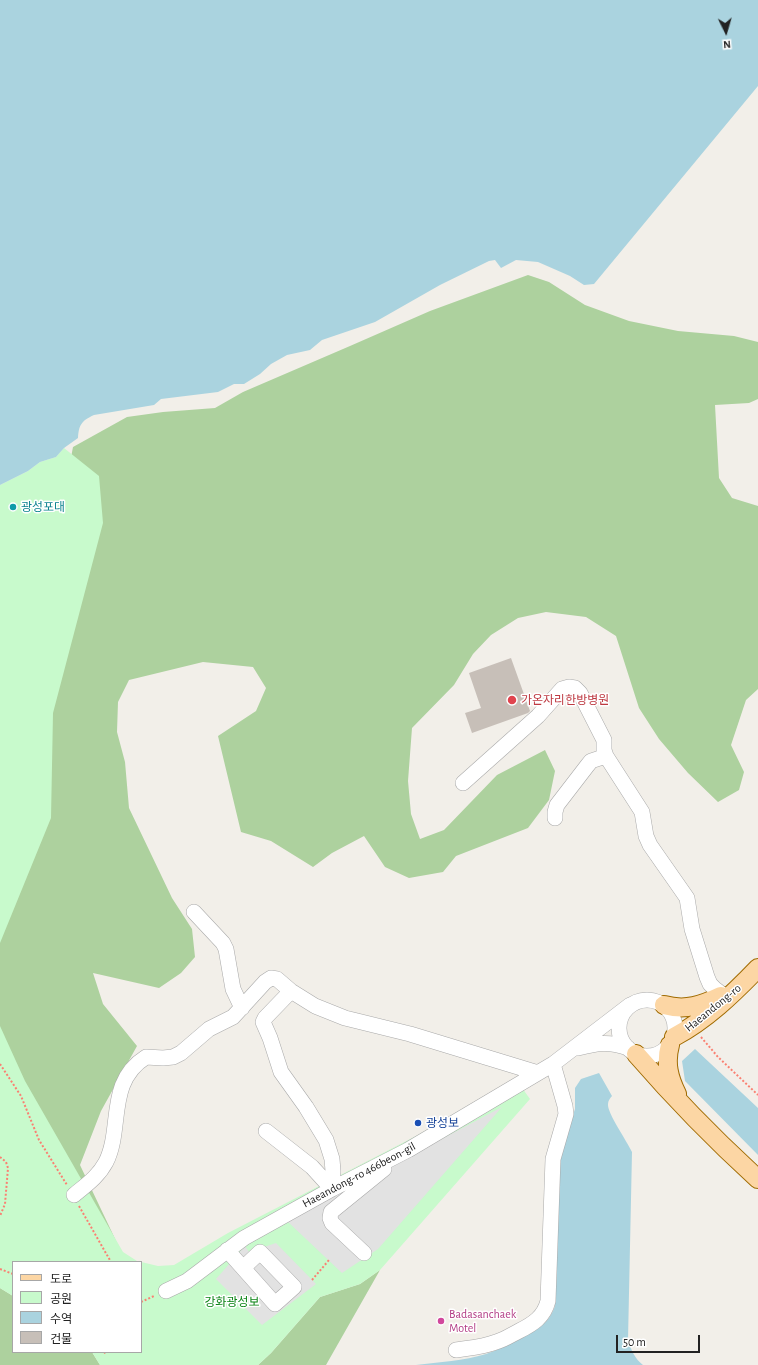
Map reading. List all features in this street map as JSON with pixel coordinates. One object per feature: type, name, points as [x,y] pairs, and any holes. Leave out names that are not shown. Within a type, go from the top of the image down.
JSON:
[{"type":"main road","name":"Haeandong-ro","points":[[664,1005],[675,1008],[696,1006],[723,995],[754,972]]},
{"type":"main road","name":"Haeandong-ro","points":[[672,1041],[713,1011],[754,972]]},
{"type":"main road","points":[[672,1041],[667,1055],[668,1072],[677,1094],[693,1118]]},
{"type":"main road","points":[[632,1051],[693,1118],[722,1147],[758,1179]]},
{"type":"street","points":[[463,783],[538,716],[562,690],[569,687],[575,688],[584,700],[604,740],[604,750],[606,756],[642,812],[646,836],[650,845],[687,898],[692,929],[706,977],[715,990],[723,995]]},
{"type":"street","points":[[555,818],[557,805],[591,761],[606,756]]},
{"type":"street","points":[[194,912],[223,943],[226,949],[233,989],[242,1008]]},
{"type":"street","points":[[74,1195],[97,1176],[106,1162],[111,1149],[118,1098],[132,1069],[146,1057],[173,1057],[181,1053],[208,1029],[234,1017],[265,982],[271,978],[277,979],[291,991],[315,1006],[345,1018],[410,1034],[538,1072]]},
{"type":"street","points":[[291,991],[263,1022],[281,1072],[306,1107],[326,1140],[332,1159],[332,1189]]},
{"type":"street","points":[[573,1049],[605,1042],[615,1044],[632,1051],[646,1056],[655,1055],[663,1051],[672,1041],[676,1029],[670,1012],[664,1005],[656,1001],[639,1001],[630,1005],[624,1012],[620,1022],[619,1031],[622,1041],[632,1051]]},
{"type":"street","name":"Haeandong-ro 466beon-gil","points":[[166,1291],[187,1281],[244,1238],[332,1189],[408,1150],[553,1064],[630,1005]]},
{"type":"street","points":[[456,1350],[497,1342],[531,1325],[538,1320],[546,1308],[548,1301],[553,1158],[566,1114],[553,1064]]},
{"type":"street","points":[[266,1132],[312,1167],[332,1189]]},
{"type":"street","points":[[364,1253],[332,1224],[330,1218],[331,1212],[408,1150]]},
{"type":"street","points":[[227,1250],[242,1268]]},
{"type":"path","points":[[692,1025],[718,1057],[758,1095]]},
{"type":"path","points":[[0,1064],[21,1096],[39,1140],[74,1195],[110,1261]]},
{"type":"path","points":[[0,1156],[6,1162],[8,1168],[5,1204],[0,1216]]},
{"type":"path","points":[[312,1280],[329,1260]]},
{"type":"path","points":[[0,1269],[12,1274]]},
{"type":"green space","points":[[528,275],[549,282],[585,305],[629,321],[678,331],[734,336],[758,342],[758,399],[749,403],[715,405],[719,478],[732,498],[758,506],[758,689],[746,700],[731,745],[744,772],[739,790],[718,802],[688,773],[659,739],[639,708],[616,636],[586,617],[546,612],[518,618],[491,635],[473,654],[454,685],[412,728],[408,781],[411,814],[420,839],[444,830],[497,775],[545,750],[555,771],[549,800],[528,828],[456,856],[443,872],[409,878],[385,867],[364,836],[332,853],[313,867],[271,841],[241,832],[218,736],[256,711],[266,688],[253,667],[203,662],[129,680],[118,702],[117,732],[125,762],[129,808],[172,898],[192,929],[195,957],[181,973],[159,988],[93,973],[103,1004],[137,1046],[101,1111],[80,1165],[118,1245],[0,1164],[0,834],[73,447],[127,417],[163,412],[215,408],[243,392],[430,311]]},
{"type":"green space","points":[[64,448],[99,476],[103,523],[53,713],[51,818],[0,943],[0,485],[28,471],[40,462],[56,457]]},
{"type":"green space","name":"강화광성보","points":[[0,1026],[25,1081],[123,1252],[137,1261],[12,1261],[12,1295],[0,1288]]},
{"type":"green space","name":"강화광성보","points":[[515,1078],[530,1099],[380,1270],[360,1284],[320,1297],[271,1353],[258,1365],[100,1365],[93,1353],[142,1353],[142,1262],[158,1266],[174,1265],[228,1233],[418,1135]]},
{"type":"green space","points":[[380,1270],[326,1365],[258,1365],[271,1353],[320,1297],[360,1284]]},
{"type":"green space","points":[[0,1288],[12,1295],[12,1353],[93,1353],[100,1365],[0,1365]]},
{"type":"shaded area","points":[[502,1107],[378,1249],[342,1273],[287,1221]]},
{"type":"shaded area","points":[[276,1243],[316,1284],[262,1325],[216,1279],[245,1246],[249,1252]]},
{"type":"water","points":[[0,0],[758,0],[758,86],[594,284],[584,285],[570,276],[538,262],[516,260],[501,268],[495,260],[489,261],[440,285],[375,322],[322,340],[310,350],[287,355],[271,364],[260,374],[244,384],[234,384],[218,392],[161,399],[154,405],[94,415],[83,421],[79,430],[78,438],[64,448],[56,457],[40,462],[28,471],[0,485]]},
{"type":"water","points":[[695,1049],[758,1108],[758,1155],[685,1081],[682,1061]]},
{"type":"water","points":[[599,1073],[612,1096],[608,1104],[611,1114],[632,1152],[628,1340],[634,1354],[643,1365],[416,1365],[460,1360],[495,1351],[532,1332],[549,1318],[555,1306],[560,1166],[562,1148],[575,1109],[575,1088],[581,1079]]},
{"type":"building","name":"가온자리한방병원","points":[[511,658],[530,711],[472,733],[465,713],[481,708],[469,673]]},
{"type":"place","name":"광성포대","points":[[13,507]]},
{"type":"place","name":"가온자리한방병원","points":[[512,700]]},
{"type":"place","name":"광성보","points":[[418,1123]]},
{"type":"place","name":"Badasanchaek Motel","points":[[441,1321]]}]
